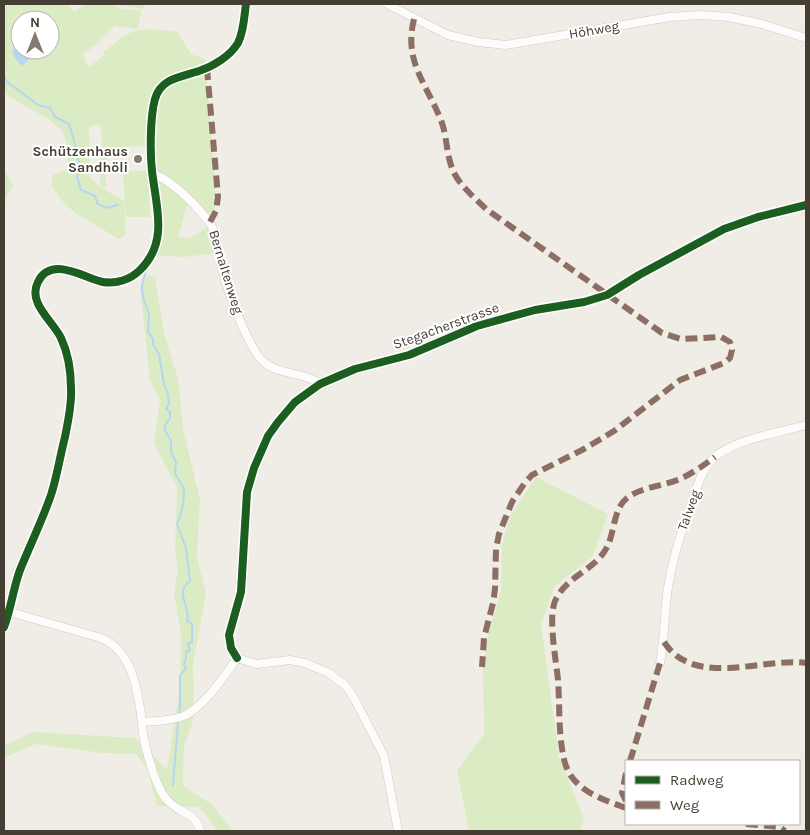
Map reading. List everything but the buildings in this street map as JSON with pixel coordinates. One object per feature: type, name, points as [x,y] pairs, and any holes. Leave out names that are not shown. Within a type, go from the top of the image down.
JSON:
[{"type":"street","points":[[4,628],[20,571],[52,493],[71,404],[71,381],[64,349],[58,334],[38,305],[35,293],[36,286],[42,276],[56,269],[72,271],[100,281],[112,283],[125,280],[140,270],[153,250],[159,228],[151,157],[154,101],[159,91],[172,79],[203,70],[232,51],[241,35],[246,4]]},
{"type":"street","name":"Höhweg","points":[[387,4],[448,35],[478,42],[506,45],[670,17],[700,15],[746,20],[806,38]]},
{"type":"street","name":"Bernaltenweg","points":[[152,172],[166,179],[185,195],[210,222],[216,237],[223,271],[231,294],[249,339],[260,358],[275,370],[310,378],[320,384]]},
{"type":"street","name":"Stegacherstrasse","points":[[237,658],[231,648],[229,635],[241,592],[247,492],[254,468],[268,436],[296,402],[320,384],[362,366],[409,354],[477,326],[535,310],[584,302],[607,295],[639,275],[724,229],[758,217],[806,205]]},
{"type":"street","name":"Talweg","points":[[660,663],[664,642],[668,588],[680,532],[701,476],[715,457],[728,449],[748,441],[806,425]]},
{"type":"street","points":[[10,612],[101,638],[113,644],[123,655],[138,694],[144,741],[162,793],[171,804],[195,820],[200,831]]},
{"type":"street","points":[[142,722],[174,719],[189,713],[216,686],[237,658],[256,664],[284,661],[305,662],[328,672],[346,686],[354,698],[384,756],[398,831]]},
{"type":"green space","points":[[4,4],[68,4],[74,12],[85,4],[115,4],[119,8],[141,11],[138,29],[115,26],[98,43],[83,54],[88,68],[104,55],[103,51],[132,32],[151,29],[177,32],[191,54],[205,59],[216,197],[214,214],[187,206],[178,237],[190,238],[209,226],[214,236],[216,253],[184,257],[156,255],[161,233],[162,206],[155,177],[154,147],[128,146],[125,154],[108,154],[105,188],[100,185],[102,137],[100,124],[89,127],[90,178],[99,186],[125,202],[123,171],[149,171],[150,217],[126,217],[125,205],[125,235],[119,239],[75,213],[63,202],[51,185],[53,175],[68,169],[65,138],[54,123],[4,92]]},
{"type":"green space","points":[[115,4],[145,4],[143,9]]},
{"type":"green space","points":[[4,170],[13,185],[4,204]]},
{"type":"green space","points":[[146,275],[155,277],[164,333],[178,379],[183,430],[200,499],[197,558],[206,594],[193,664],[194,718],[184,747],[183,786],[213,805],[233,831],[218,831],[199,807],[157,806],[147,768],[136,754],[103,753],[35,744],[4,758],[4,746],[33,732],[135,738],[167,769],[180,688],[181,634],[174,594],[178,570],[175,551],[177,488],[154,443],[160,401],[150,379],[140,288]]},
{"type":"green space","points":[[536,477],[608,514],[593,556],[555,586],[541,624],[559,757],[584,818],[580,831],[469,831],[457,770],[484,734],[483,665],[489,632],[501,590],[502,544],[510,516]]},
{"type":"water","points":[[17,60],[28,60],[22,66]]},
{"type":"waterway","points":[[4,76],[6,81],[38,105],[50,108],[55,117],[69,124],[78,159],[79,172],[77,177],[81,190],[95,196],[97,203],[106,208],[118,205]]},
{"type":"waterway","points":[[147,266],[142,285],[143,297],[149,314],[148,332],[159,354],[164,384],[168,394],[169,404],[166,409],[170,412],[170,418],[165,425],[165,430],[171,441],[171,451],[176,463],[175,473],[184,491],[183,506],[177,524],[186,548],[190,581],[185,586],[183,595],[188,616],[187,621],[192,624],[192,642],[188,644],[190,650],[186,652],[184,664],[186,668],[180,676],[179,712]]},
{"type":"waterway","points":[[173,785],[178,723]]},
{"type":"marked path","points":[[414,19],[411,35],[414,61],[442,123],[453,171],[467,190],[486,209],[662,333],[681,339],[721,337],[730,342],[732,350],[730,358],[724,363],[680,380],[614,431],[584,449],[532,475],[524,484],[512,502],[499,534],[496,549],[495,589],[484,638],[482,667]]},
{"type":"marked path","points":[[207,68],[218,197],[216,211],[210,222]]},
{"type":"marked path","points":[[625,808],[611,803],[582,788],[571,776],[566,766],[562,749],[558,680],[552,628],[555,601],[566,585],[596,562],[602,555],[610,541],[619,508],[627,498],[639,491],[680,479],[694,472],[715,457]]},
{"type":"marked path","points":[[664,642],[677,656],[693,664],[711,668],[789,662],[806,663]]},
{"type":"marked path","points":[[630,760],[660,663]]},
{"type":"marked path","points":[[625,778],[622,793],[625,799]]},
{"type":"marked path","points":[[757,825],[779,827],[785,831]]},
{"type":"cycle path","points":[[4,627],[20,570],[53,488],[70,407],[71,383],[67,357],[61,338],[38,304],[36,297],[38,282],[44,274],[51,270],[59,269],[68,270],[103,282],[118,282],[136,273],[149,259],[155,248],[158,236],[158,210],[151,155],[151,125],[155,99],[158,92],[167,82],[210,66],[231,52],[242,34],[246,4]]},
{"type":"cycle path","points":[[237,658],[231,648],[229,635],[241,592],[247,492],[254,468],[268,436],[295,402],[320,384],[355,369],[409,355],[477,326],[535,310],[584,302],[607,295],[639,275],[724,229],[758,217],[806,205]]},
{"type":"place","name":"Schützenhaus Sandhöli","points":[[138,159]]}]
